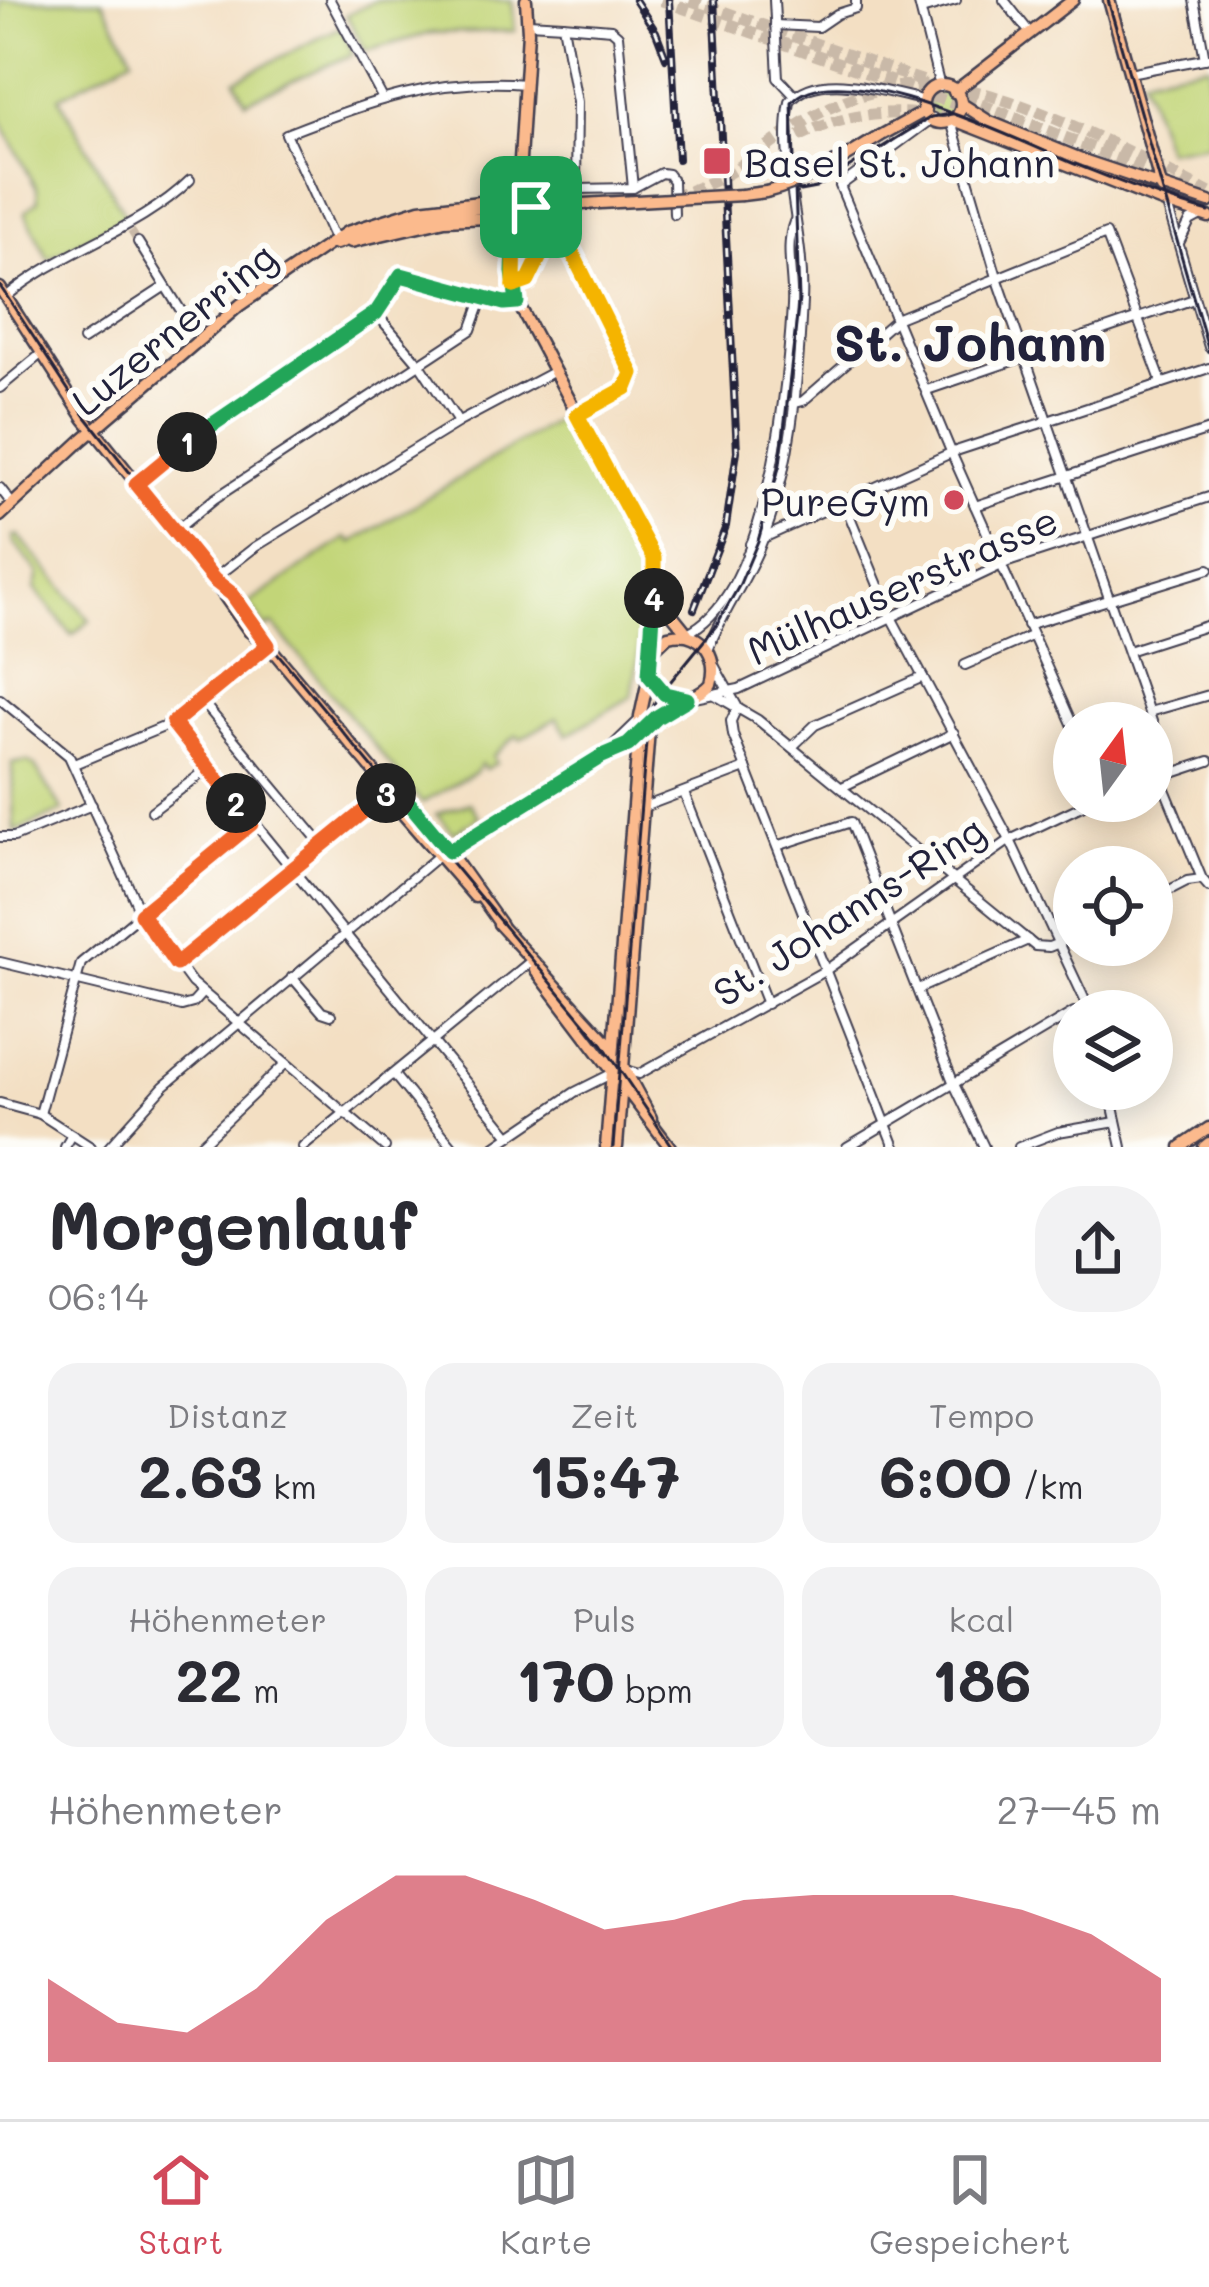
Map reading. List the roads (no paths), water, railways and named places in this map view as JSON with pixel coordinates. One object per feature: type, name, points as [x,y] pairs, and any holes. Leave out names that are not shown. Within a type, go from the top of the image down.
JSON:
[{"type":"highway","points":[[336,243],[403,219],[478,210]]},
{"type":"main road","points":[[518,192],[526,0]]},
{"type":"main road","points":[[954,92],[1073,0]]},
{"type":"main road","points":[[1109,0],[1162,189]]},
{"type":"main road","points":[[927,110],[928,90],[940,87],[954,92],[962,104],[990,122],[1162,189],[1209,202]]},
{"type":"main road","points":[[952,120],[962,104]]},
{"type":"main road","points":[[927,110],[1205,216]]},
{"type":"main road","points":[[531,207],[766,192],[832,166],[927,110]]},
{"type":"main road","points":[[518,192],[502,206],[511,219],[517,302],[654,558],[649,675],[638,738],[638,808],[619,1072],[606,1147]]},
{"type":"main road","points":[[511,219],[525,219],[531,207],[529,199],[518,192]]},
{"type":"main road","name":"Luzernerring","points":[[0,516],[93,430],[261,289],[347,232],[396,215],[458,202],[505,199]]},
{"type":"main road","name":"Luzernerring","points":[[336,243],[445,220],[511,219]]},
{"type":"main road","points":[[3,293],[93,430],[214,580],[249,631],[268,645],[390,790],[410,804],[443,854],[501,925],[612,1048]]},
{"type":"main road","points":[[619,1072],[612,1048],[649,729],[657,717],[708,688],[715,665],[708,650],[687,633],[654,592]]},
{"type":"main road","points":[[650,652],[668,636],[687,633]]},
{"type":"main road","points":[[649,675],[665,694],[687,699]]},
{"type":"main road","points":[[531,961],[539,978],[633,1086],[670,1147]]},
{"type":"main road","points":[[617,1147],[621,1105],[633,1086]]},
{"type":"main road","points":[[1181,1147],[1209,1128]]},
{"type":"street","points":[[330,0],[382,97]]},
{"type":"street","points":[[774,0],[778,78],[794,96]]},
{"type":"street","points":[[775,25],[818,27],[856,8],[856,0]]},
{"type":"street","points":[[940,87],[920,5],[956,0]]},
{"type":"street","points":[[1004,0],[1030,33]]},
{"type":"street","points":[[1130,73],[1207,59],[1194,0]]},
{"type":"street","points":[[528,23],[611,29],[618,35],[633,188]]},
{"type":"street","points":[[563,25],[577,103],[576,189],[633,188],[668,173],[674,186],[674,214]]},
{"type":"street","points":[[336,243],[286,134],[382,97],[469,83],[525,84]]},
{"type":"street","points":[[708,650],[763,539],[784,465],[794,221],[788,114],[794,96],[806,88],[829,85],[927,110]]},
{"type":"street","points":[[927,110],[840,186],[1062,702]]},
{"type":"street","points":[[952,120],[998,277],[1146,702]]},
{"type":"street","points":[[3,293],[38,270],[129,228],[190,180]]},
{"type":"street","points":[[1162,189],[1209,347]]},
{"type":"street","points":[[1178,244],[1188,223],[1205,216]]},
{"type":"street","points":[[787,404],[801,403],[898,318],[1106,234],[1162,382]]},
{"type":"street","points":[[514,286],[528,281],[548,240],[570,250],[632,373],[626,388],[577,415]]},
{"type":"street","points":[[138,242],[188,322]]},
{"type":"street","points":[[136,484],[177,449],[376,313],[404,275],[504,303],[517,302]]},
{"type":"street","points":[[82,340],[164,287]]},
{"type":"street","points":[[175,531],[214,499],[471,330],[483,297]]},
{"type":"street","points":[[927,390],[1194,299]]},
{"type":"street","points":[[376,313],[421,366],[459,422]]},
{"type":"street","points":[[0,388],[41,354]]},
{"type":"street","points":[[750,544],[952,452],[1209,368]]},
{"type":"street","points":[[214,580],[255,547],[459,422],[553,372]]},
{"type":"street","points":[[687,633],[714,615],[750,544],[787,404]]},
{"type":"street","points":[[975,506],[1209,430]]},
{"type":"street","points":[[0,488],[13,505]]},
{"type":"street","name":"Mülhauserstrasse","points":[[687,699],[730,692],[1000,566],[1209,497]]},
{"type":"street","points":[[844,502],[891,616],[1053,930]]},
{"type":"street","points":[[1027,625],[1208,571]]},
{"type":"street","points":[[1128,651],[1209,625]]},
{"type":"street","points":[[965,665],[1031,636]]},
{"type":"street","points":[[74,764],[173,723],[268,645]]},
{"type":"street","points":[[715,665],[737,708],[731,728],[895,1147]]},
{"type":"street","points":[[793,747],[815,725],[923,677]]},
{"type":"street","points":[[715,695],[793,747],[1028,940],[1044,948],[1053,945]]},
{"type":"street","points":[[1173,705],[1209,695]]},
{"type":"street","points":[[201,700],[322,846]]},
{"type":"street","points":[[1,703],[61,746],[74,764],[141,914],[176,964],[202,993],[385,1147]]},
{"type":"street","points":[[602,756],[627,736],[640,717]]},
{"type":"street","points":[[173,723],[510,1136]]},
{"type":"street","points":[[109,1147],[164,1086],[443,854],[649,729]]},
{"type":"street","points":[[842,787],[954,733]]},
{"type":"street","points":[[1173,773],[1209,761]]},
{"type":"street","points":[[152,811],[209,768]]},
{"type":"street","points":[[638,808],[746,768]]},
{"type":"street","points":[[176,964],[390,790]]},
{"type":"street","points":[[684,793],[767,1004]]},
{"type":"street","points":[[0,837],[14,837],[92,805]]},
{"type":"street","points":[[1173,808],[1205,883],[1187,881],[1173,888]]},
{"type":"street","name":"St. Johanns-Ring","points":[[633,1086],[826,970],[1010,839],[1053,819]]},
{"type":"street","points":[[777,846],[851,822],[954,1084],[984,1147]]},
{"type":"street","points":[[40,1114],[81,963],[251,824]]},
{"type":"street","points":[[918,989],[1028,940]]},
{"type":"street","points":[[303,1147],[531,961]]},
{"type":"street","points":[[0,962],[182,1006],[193,1004],[202,993]]},
{"type":"street","points":[[292,977],[322,1012],[331,1015]]},
{"type":"street","points":[[847,1147],[1053,1024]]},
{"type":"street","points":[[198,1147],[286,1064]]},
{"type":"street","points":[[494,1147],[593,1081],[619,1072]]},
{"type":"street","points":[[394,1076],[453,1147]]},
{"type":"street","points":[[0,1103],[40,1114],[91,1147]]},
{"type":"street","points":[[1113,1110],[1122,1147]]},
{"type":"street","points":[[1019,1147],[1058,1132],[1116,1122]]},
{"type":"street","points":[[65,1147],[71,1135]]},
{"type":"tunnel","points":[[661,0],[969,109]]},
{"type":"tunnel","points":[[690,0],[928,83]]},
{"type":"tunnel","points":[[672,196],[718,179],[810,118],[843,102],[882,90],[924,85],[968,90],[1039,112],[1209,193]]},
{"type":"tunnel","points":[[964,98],[1146,169]]},
{"type":"tunnel","points":[[783,145],[826,125],[871,115],[918,114],[965,122]]},
{"type":"tunnel","points":[[1085,166],[1129,179]]},
{"type":"tunnel","points":[[478,207],[538,205]]},
{"type":"tunnel","points":[[131,231],[138,242]]},
{"type":"tram line","points":[[1108,0],[1209,352]]},
{"type":"tram line","points":[[613,1147],[648,718],[657,698],[716,626],[739,586],[758,541],[780,464],[799,299],[792,103],[814,89],[846,87],[885,93],[970,120],[1209,212]]},
{"type":"tram line","points":[[786,179],[800,191],[816,188],[931,117],[952,114]]},
{"type":"tram line","points":[[0,286],[86,417],[603,1045],[672,1147]]},
{"type":"railway","points":[[635,0],[666,58]]},
{"type":"railway","points":[[669,0],[678,159]]},
{"type":"railway","points":[[694,609],[726,526],[737,451],[714,0]]},
{"type":"place","name":"Basel St. Johann","points":[[717,161]]},
{"type":"place","name":"PureGym","points":[[954,500]]},
{"type":"district","name":"St. Johann","points":[[970,340]]}]
